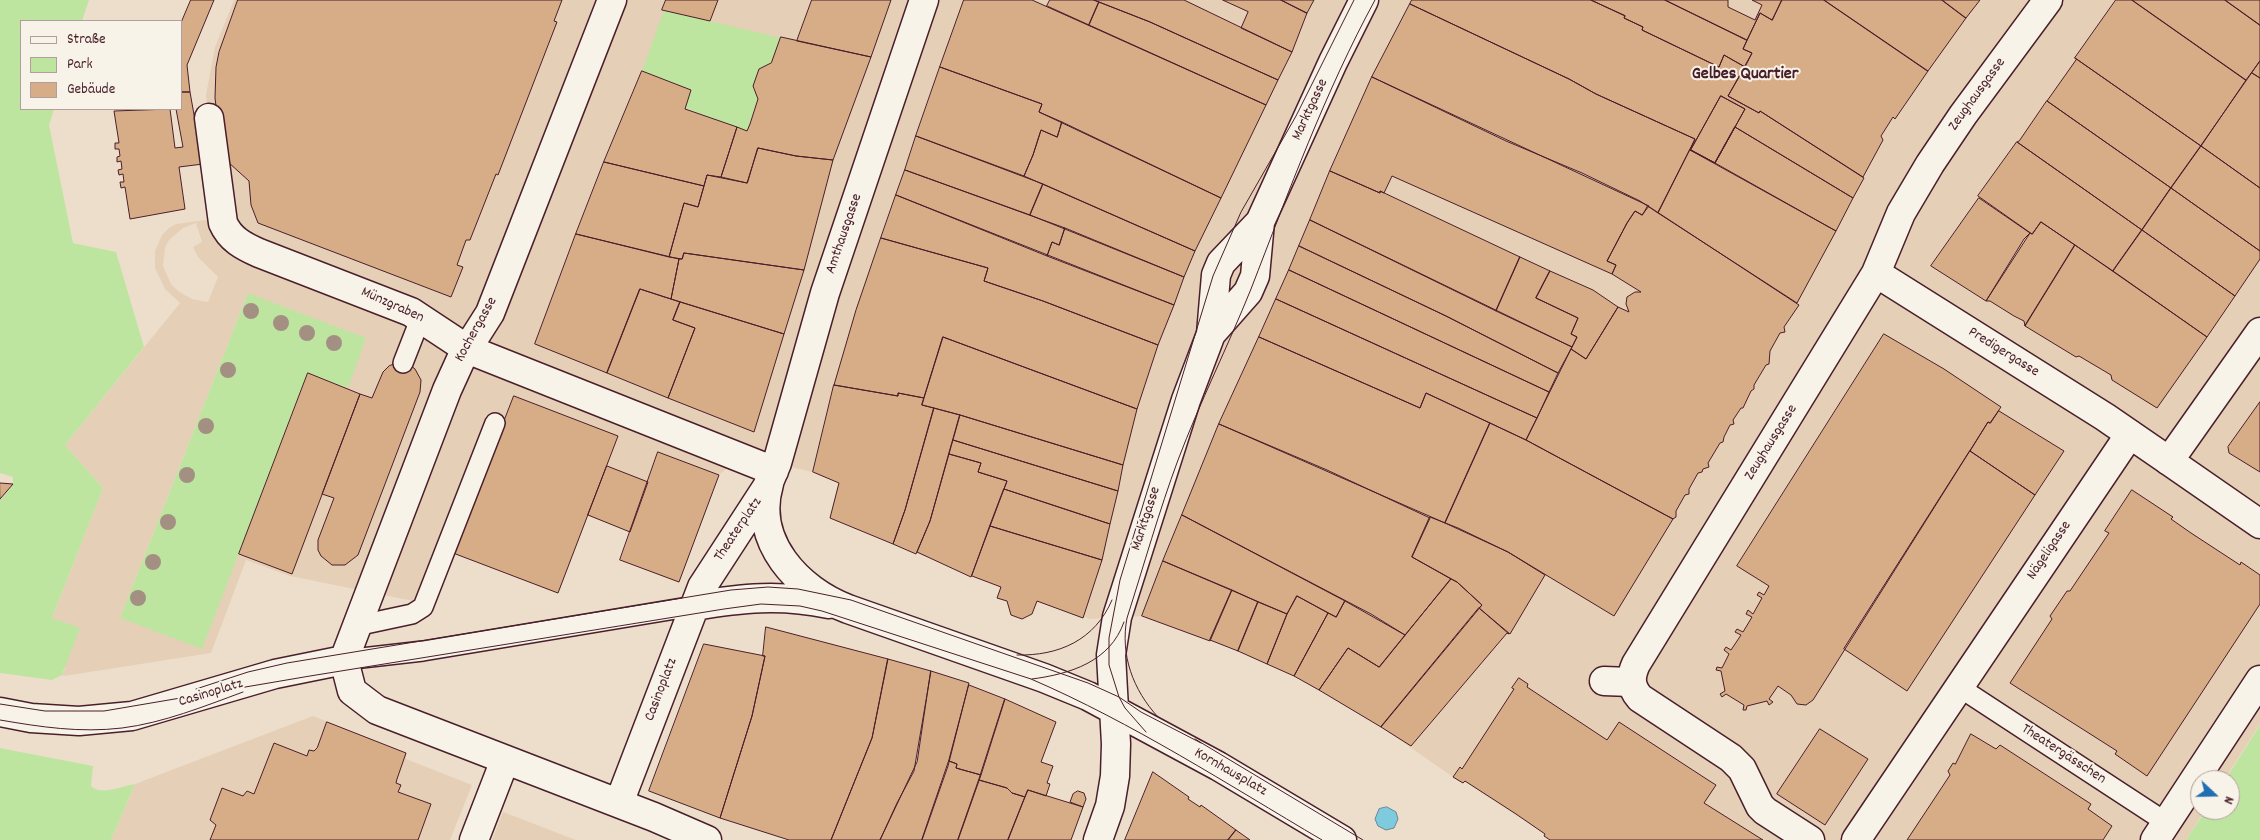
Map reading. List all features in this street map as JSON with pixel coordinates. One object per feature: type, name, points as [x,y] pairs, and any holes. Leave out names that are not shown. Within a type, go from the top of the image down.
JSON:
[{"type":"street","name":"Kochergasse","points":[[344,660],[447,390],[467,349],[490,313],[612,0]]},
{"type":"street","name":"Amthausgasse","points":[[774,471],[825,293],[924,0]]},
{"type":"street","name":"Marktgasse","points":[[1098,840],[1110,806],[1114,784],[1116,744],[1111,644],[1116,617],[1186,400],[1211,334],[1216,275],[1221,264],[1260,222],[1333,62],[1364,0]]},
{"type":"street","name":"Zeughausgasse","points":[[1631,682],[1636,664],[1876,273],[1901,213],[1930,164],[1963,115],[2048,0]]},
{"type":"street","name":"Münzgraben","points":[[209,118],[223,222],[232,237],[259,253],[390,303],[421,317],[467,349],[774,471]]},
{"type":"street","name":"Marktgasse","points":[[1211,334],[1248,292],[1255,276],[1260,222]]},
{"type":"street","name":"Predigergasse","points":[[1876,273],[2130,434]]},
{"type":"street","points":[[2169,461],[2260,332]]},
{"type":"street","points":[[2130,434],[2260,524]]},
{"type":"street","name":"Nägeligasse","points":[[1856,840],[2130,434]]},
{"type":"street","name":"Theaterplatz","points":[[694,606],[706,579],[764,493],[774,471]]},
{"type":"street","name":"Theaterplatz","points":[[774,471],[767,492],[766,516],[776,549],[790,570],[807,586],[831,602],[848,609],[1067,686],[1115,710]]},
{"type":"street","name":"Theaterplatz","points":[[694,606],[768,597],[804,600],[848,609]]},
{"type":"street","name":"Casinoplatz","points":[[619,803],[694,606]]},
{"type":"street","points":[[344,660],[352,691],[377,710],[619,803],[701,839]]},
{"type":"street","name":"Casinoplatz","points":[[0,712],[31,718],[78,721],[132,716],[275,674],[344,660]]},
{"type":"street","points":[[2161,831],[2260,680]]},
{"type":"street","points":[[1604,681],[1631,682],[1640,698],[1731,758],[1742,769],[1760,806],[1765,812],[1810,840]]},
{"type":"street","name":"Kornhausplatz","points":[[1115,710],[1218,766],[1342,840]]},
{"type":"street","points":[[474,840],[505,760]]},
{"type":"lane","points":[[403,363],[421,317]]},
{"type":"lane","points":[[356,626],[412,614],[424,607],[495,424]]},
{"type":"lane","name":"Casinoplatz","points":[[344,660],[423,651],[694,606]]},
{"type":"lane","name":"Theatergässchen","points":[[1959,687],[2161,831]]},
{"type":"shaded area","points":[[234,0],[2260,0],[2260,724],[2230,770],[2190,770],[2190,820],[2199,820],[2186,840],[1551,840],[1544,836],[1545,834],[1465,782],[1463,784],[1381,727],[1294,676],[1238,651],[1142,616],[1090,619],[1037,602],[1032,614],[1022,619],[1011,615],[1007,602],[997,598],[1000,587],[830,518],[838,483],[812,472],[743,455],[719,475],[679,583],[620,560],[630,532],[588,516],[558,594],[454,553],[433,605],[290,576],[246,560],[211,653],[64,676],[62,675],[65,669],[52,618],[103,488],[65,445],[180,303],[165,289],[155,268],[155,251],[162,235],[176,224],[220,218],[206,95],[215,47]],"holes":[[[196,223],[202,242],[193,247],[198,257],[218,277],[208,302],[192,299],[178,291],[171,284],[163,266],[165,248],[169,240],[183,228]],[[248,293],[308,373],[120,618]]]},
{"type":"shaded area","points":[[313,716],[407,753],[406,759],[472,785],[450,840],[111,840],[135,784]]},
{"type":"shaded area","points":[[503,812],[576,840],[492,840]]},
{"type":"green space","points":[[0,0],[89,0],[82,20],[20,20],[20,110],[54,110],[49,125],[73,243],[116,252],[144,347],[65,445],[103,488],[52,618],[80,628],[62,675],[52,680],[0,673],[0,500],[13,484],[13,477],[0,473]]},
{"type":"green space","points":[[664,10],[781,38],[747,131],[685,108],[691,90],[642,71]]},
{"type":"green space","points":[[248,293],[366,338],[348,388],[308,374],[202,649],[120,618]]},
{"type":"green space","points":[[2260,725],[2260,840],[2186,840],[2199,820],[2240,820],[2240,770],[2231,770]]},
{"type":"green space","points":[[0,748],[93,766],[91,786],[95,789],[106,790],[135,784],[111,840],[0,840]]},
{"type":"water","points":[[1387,807],[1396,812],[1398,819],[1394,828],[1386,830],[1378,826],[1375,819],[1379,809]]},
{"type":"building","points":[[191,0],[214,0],[187,65],[190,92],[182,92],[182,21]]},
{"type":"building","points":[[238,0],[562,0],[554,21],[557,22],[498,175],[496,174],[470,240],[466,240],[457,265],[463,267],[451,297],[258,223],[251,205],[249,181],[228,162],[220,139],[215,98],[216,67],[219,52]]},
{"type":"building","points":[[666,0],[718,0],[710,21],[662,10]]},
{"type":"building","points":[[812,0],[891,0],[871,57],[797,41]]},
{"type":"building","points":[[964,0],[1032,0],[1266,105],[1221,198],[1039,112],[1042,104],[940,67]]},
{"type":"building","points":[[1050,0],[1094,0],[1099,2],[1089,25],[1047,6]]},
{"type":"building","points":[[1094,0],[1184,0],[1292,52],[1278,80],[1150,22]]},
{"type":"building","points":[[1223,0],[1281,0],[1307,13],[1292,52],[1241,28],[1248,12]]},
{"type":"building","points":[[1281,0],[1314,0],[1307,13]]},
{"type":"building","points":[[1412,0],[1591,0],[1625,16],[1624,18],[1643,27],[1642,30],[1719,67],[1724,55],[1745,67],[1728,96],[1759,113],[1760,111],[1864,178],[1853,198],[1735,127],[1745,109],[1721,96],[1691,150],[1715,163],[1690,150],[1695,139],[1596,94],[1569,79],[1410,4]]},
{"type":"building","points":[[1591,0],[1665,0],[1747,40],[1743,49],[1752,53],[1745,67],[1724,55],[1719,67],[1642,30],[1643,27],[1624,18],[1625,16]]},
{"type":"building","points":[[1665,0],[1728,0],[1728,7],[1755,20],[1762,5],[1752,0],[1782,0],[1772,20],[1760,13],[1747,40]]},
{"type":"building","points":[[1782,0],[1824,0],[1928,71],[1881,136],[1883,140],[1863,177],[1760,111],[1759,113],[1728,96],[1752,53],[1743,49],[1760,13],[1772,20]]},
{"type":"building","points":[[1824,0],[1942,0],[1966,18],[1928,71]]},
{"type":"building","points":[[1942,0],[1980,0],[1966,18]]},
{"type":"building","points":[[2116,0],[2132,0],[2246,80],[2201,146],[2075,58]]},
{"type":"building","points":[[2132,0],[2225,0],[2260,25],[2260,61],[2246,80]]},
{"type":"building","points":[[2225,0],[2260,0],[2260,25]]},
{"type":"building","points":[[1099,2],[1150,22],[1278,80],[1266,105],[1089,25]]},
{"type":"building","points":[[1410,4],[1569,79],[1596,94],[1695,139],[1658,213],[1640,201],[1582,173],[1506,141],[1372,77]]},
{"type":"building","points":[[781,37],[871,57],[833,160],[796,156],[758,148],[747,183],[721,177],[737,127],[747,131],[750,124],[758,99],[753,86],[759,69],[771,63]]},
{"type":"building","points":[[2075,58],[2201,146],[2171,188],[2047,101],[2076,60]]},
{"type":"building","points":[[2260,61],[2260,78],[2252,73]]},
{"type":"building","points":[[940,67],[1042,104],[1039,112],[1062,122],[1057,137],[1041,130],[1024,176],[916,136]]},
{"type":"building","points":[[642,71],[691,90],[685,109],[737,127],[721,177],[707,175],[704,186],[604,162]]},
{"type":"building","points":[[2252,73],[2260,78],[2260,188],[2201,146]]},
{"type":"building","points":[[1372,77],[1649,206],[1642,215],[1635,211],[1627,223],[1607,261],[1616,265],[1612,274],[1392,176],[1384,193],[1380,191],[1380,193],[1330,171]]},
{"type":"building","points":[[182,92],[190,92],[196,126],[200,135],[203,164],[179,167],[185,209],[130,219],[125,187],[121,188],[120,182],[124,182],[123,174],[119,175],[118,170],[122,169],[121,161],[117,162],[117,157],[120,156],[119,149],[115,149],[115,143],[119,143],[114,111],[170,110],[175,148],[183,147],[176,110],[182,110]]},
{"type":"building","points":[[1721,96],[1745,109],[1715,163],[1691,150]]},
{"type":"building","points":[[2047,101],[2171,188],[2142,230],[2017,142]]},
{"type":"building","points":[[1062,122],[1221,198],[1195,251],[1024,176],[1041,130],[1057,137]]},
{"type":"building","points":[[1735,127],[1853,198],[1836,231],[1715,163]]},
{"type":"building","points":[[916,136],[1043,184],[1030,215],[905,170]]},
{"type":"building","points":[[2017,142],[2142,230],[2113,271],[2041,222],[2032,234],[1978,196]]},
{"type":"building","points":[[2201,146],[2260,188],[2260,251],[2171,188]]},
{"type":"building","points":[[758,148],[796,156],[833,160],[804,270],[684,253],[682,259],[669,257],[684,203],[698,207],[707,175],[747,183]]},
{"type":"building","points":[[1690,150],[1836,231],[1797,303],[1658,213]]},
{"type":"building","points":[[604,162],[704,186],[698,207],[684,203],[669,257],[576,234]]},
{"type":"building","points":[[905,170],[1065,228],[1059,245],[1052,242],[1047,256],[896,195]]},
{"type":"building","points":[[1330,171],[1380,193],[1380,191],[1520,257],[1496,311],[1310,220]]},
{"type":"building","points":[[1043,184],[1195,251],[1184,277],[1030,215]]},
{"type":"building","points":[[2171,188],[2260,251],[2260,259],[2235,296],[2142,230]]},
{"type":"building","points":[[896,195],[1174,305],[1158,345],[1043,301],[984,281],[988,268],[881,238]]},
{"type":"building","points":[[1979,198],[2030,233],[1986,301],[1931,266]]},
{"type":"building","points":[[1648,206],[1799,305],[1784,327],[1785,332],[1780,333],[1770,351],[1769,364],[1766,365],[1743,408],[1741,408],[1733,420],[1734,424],[1730,425],[1723,442],[1720,443],[1708,463],[1709,467],[1698,473],[1689,489],[1689,494],[1685,495],[1676,511],[1676,517],[1673,519],[1526,440],[1571,349],[1586,359],[1618,307],[1629,312],[1626,304],[1627,297],[1635,292],[1641,292],[1612,274],[1616,265],[1607,261],[1635,211],[1642,215]]},
{"type":"building","points":[[1310,220],[1572,347],[1558,373],[1446,316],[1299,246]]},
{"type":"building","points":[[2041,222],[2075,245],[2025,326],[2024,321],[1990,301],[1986,301],[2024,239],[2030,233],[2032,234]]},
{"type":"building","points":[[1065,228],[1184,277],[1174,305],[1047,256],[1052,242],[1059,245]]},
{"type":"building","points":[[2142,230],[2235,296],[2207,337],[2113,271]]},
{"type":"building","points":[[576,234],[679,259],[671,299],[640,289],[607,373],[535,344]]},
{"type":"building","points":[[881,238],[988,268],[984,281],[1043,301],[1158,345],[1137,409],[943,337],[924,398],[898,393],[898,396],[834,385],[856,310]]},
{"type":"building","points":[[2075,245],[2207,337],[2157,408],[2112,380],[2111,375],[2079,356],[2076,357],[2025,326]]},
{"type":"building","points":[[1299,246],[1446,316],[1558,373],[1549,392],[1289,270]]},
{"type":"building","points":[[684,253],[804,270],[784,334],[671,299],[679,259],[682,259]]},
{"type":"building","points":[[1520,257],[1550,271],[1536,298],[1578,318],[1571,334],[1577,337],[1572,347],[1496,311]]},
{"type":"building","points":[[1289,270],[1549,392],[1537,418],[1276,299]]},
{"type":"building","points":[[1550,271],[1593,290],[1618,307],[1586,359],[1571,349],[1577,337],[1571,334],[1578,318],[1536,298]]},
{"type":"building","points":[[640,289],[680,302],[673,320],[695,328],[668,398],[607,373]]},
{"type":"building","points":[[1276,299],[1537,418],[1526,440],[1426,393],[1420,408],[1259,337]]},
{"type":"building","points":[[680,302],[784,334],[754,432],[668,398],[695,328],[673,320]]},
{"type":"building","points":[[1884,334],[1944,369],[2001,407],[1990,423],[1988,422],[1813,700],[1806,705],[1797,704],[1791,695],[1778,686],[1769,699],[1773,702],[1769,705],[1767,701],[1747,706],[1746,710],[1743,710],[1744,705],[1726,694],[1722,697],[1720,694],[1725,691],[1721,671],[1716,670],[1717,667],[1722,668],[1729,654],[1724,650],[1726,647],[1731,650],[1741,635],[1735,632],[1737,629],[1743,632],[1752,617],[1746,614],[1748,610],[1753,614],[1762,598],[1757,595],[1759,592],[1764,595],[1769,586],[1737,566]]},
{"type":"building","points":[[943,337],[1137,409],[1123,465],[922,405]]},
{"type":"building","points":[[1259,337],[1420,408],[1426,393],[1490,423],[1445,523],[1219,424]]},
{"type":"building","points":[[397,363],[410,365],[415,369],[421,380],[420,392],[358,555],[345,565],[332,565],[321,556],[318,550],[318,540],[334,498],[322,494],[360,394],[372,398],[383,372],[389,366]]},
{"type":"building","points":[[308,373],[360,394],[292,574],[239,554]]},
{"type":"building","points":[[834,385],[898,396],[898,393],[924,398],[922,405],[934,408],[905,510],[893,544],[830,518],[839,483],[813,472]]},
{"type":"building","points":[[514,396],[618,436],[558,593],[453,553]]},
{"type":"building","points":[[2260,402],[2260,472],[2229,453],[2228,447]]},
{"type":"building","points":[[934,408],[960,415],[930,521],[916,554],[893,544],[905,510]]},
{"type":"building","points":[[1999,411],[2064,451],[2035,495],[1970,451],[1988,422],[1990,423]]},
{"type":"building","points":[[960,415],[1123,465],[1118,491],[953,440]]},
{"type":"building","points":[[1490,423],[1526,440],[1673,519],[1614,616],[1508,552],[1445,523]]},
{"type":"building","points":[[1219,424],[1327,470],[1430,518],[1412,557],[1451,579],[1405,635],[1371,614],[1182,515]]},
{"type":"building","points":[[953,440],[1118,491],[1110,524],[1004,489],[1007,481],[978,472],[981,463],[949,454]]},
{"type":"building","points":[[1970,451],[2035,495],[1907,691],[1844,649]]},
{"type":"building","points":[[658,452],[719,475],[679,582],[620,560]]},
{"type":"building","points":[[949,454],[981,463],[978,472],[1007,481],[971,577],[917,552],[930,521]]},
{"type":"building","points":[[607,466],[648,482],[630,532],[588,515]]},
{"type":"building","points":[[0,483],[13,484],[0,499]]},
{"type":"building","points":[[1004,489],[1110,524],[1102,560],[990,526]]},
{"type":"building","points":[[2132,490],[2173,517],[2171,519],[2191,533],[2240,565],[2241,562],[2260,575],[2260,604],[2147,776],[2115,754],[2117,751],[2010,683],[2052,619],[2050,616],[2067,591],[2070,591],[2109,533],[2105,531]]},
{"type":"building","points":[[1182,515],[1345,601],[1336,617],[1297,596],[1287,614],[1163,561]]},
{"type":"building","points":[[1430,517],[1508,552],[1545,575],[1510,634],[1479,608],[1482,605],[1457,582],[1412,557]]},
{"type":"building","points":[[990,526],[1102,560],[1083,618],[1037,601],[1032,614],[1022,619],[1011,615],[1007,601],[997,598],[1001,587],[972,576]]},
{"type":"building","points":[[1163,561],[1232,590],[1210,641],[1142,616]]},
{"type":"building","points":[[1451,579],[1457,582],[1482,605],[1381,727],[1319,690],[1348,648],[1379,667]]},
{"type":"building","points":[[1232,590],[1258,602],[1238,651],[1210,640]]},
{"type":"building","points":[[1297,596],[1328,613],[1294,676],[1267,664],[1287,614]]},
{"type":"building","points":[[1345,601],[1405,635],[1379,667],[1348,648],[1319,690],[1294,676],[1328,613],[1336,617]]},
{"type":"building","points":[[1258,602],[1287,614],[1267,664],[1238,651]]},
{"type":"building","points":[[1479,608],[1509,634],[1507,633],[1411,746],[1381,727]]},
{"type":"building","points":[[766,627],[888,659],[872,738],[831,840],[789,840],[720,818],[752,716],[765,656],[763,656]]},
{"type":"building","points":[[704,644],[765,656],[752,716],[720,818],[649,791]]},
{"type":"building","points":[[888,659],[931,671],[914,771],[880,840],[831,840],[872,738]]},
{"type":"building","points":[[931,671],[969,683],[948,766],[922,840],[880,840],[917,762]]},
{"type":"building","points":[[1519,678],[1528,684],[1527,687],[1607,740],[1619,722],[1716,785],[1704,803],[1763,840],[1550,840],[1544,836],[1545,834],[1516,814],[1465,781],[1463,783],[1453,777],[1460,767],[1462,769],[1514,689],[1512,688]]},
{"type":"building","points":[[969,685],[1005,699],[981,775],[956,768],[957,764],[949,761]]},
{"type":"building","points":[[1005,699],[1056,722],[1041,762],[1053,766],[1047,783],[1050,784],[1046,796],[1028,790],[1025,797],[1012,793],[1007,788],[979,780]]},
{"type":"building","points":[[327,722],[406,753],[396,783],[401,785],[398,792],[431,804],[418,840],[210,840],[216,825],[210,820],[222,788],[243,796],[247,791],[254,794],[274,743],[307,756],[309,750],[314,751],[317,748]]},
{"type":"building","points":[[1820,729],[1868,759],[1825,825],[1777,794]]},
{"type":"building","points":[[1971,734],[1996,749],[2000,745],[2091,804],[2088,809],[2112,826],[2103,840],[1907,840],[1950,775],[1948,771],[1953,763],[1955,764]]},
{"type":"building","points":[[949,761],[957,764],[956,768],[981,775],[958,840],[922,840]]},
{"type":"building","points":[[1153,772],[1189,797],[1188,799],[1200,807],[1201,805],[1236,830],[1228,840],[1125,840]]},
{"type":"building","points":[[979,780],[1007,788],[1012,793],[1025,797],[1008,840],[958,840]]},
{"type":"building","points":[[1028,790],[1083,807],[1071,840],[1008,840]]},
{"type":"building","points":[[1078,791],[1084,793],[1086,799],[1083,807],[1070,802],[1073,794]]},
{"type":"building","points":[[1236,830],[1250,840],[1228,840]]},
{"type":"tram line","points":[[1146,732],[1125,708],[1119,697],[1109,665],[1109,638],[1120,580],[1213,276],[1241,212],[1296,116],[1354,0]]},
{"type":"tram line","points":[[1158,717],[1149,707],[1135,684],[1130,671],[1125,645],[1127,618],[1178,460],[1251,289],[1324,106],[1375,0]]},
{"type":"tram line","points":[[196,689],[248,672],[287,663],[731,590],[768,587],[798,589],[851,600],[1088,683],[1119,697],[1141,712],[1201,743]]},
{"type":"tram line","points":[[1017,655],[1047,652],[1061,649],[1074,643],[1096,626],[1112,600]]},
{"type":"tram line","points":[[0,704],[45,711],[104,711],[724,609],[761,604],[800,606],[822,611],[1031,679],[1069,696],[1143,735],[1322,840]]},
{"type":"tram line","points":[[1032,679],[1060,674],[1087,664],[1109,647],[1118,636],[1124,622]]},
{"type":"tram line","points":[[0,720],[76,730],[122,728],[168,718],[243,692]]},
{"type":"tram line","points":[[1195,739],[1363,840]]},
{"type":"district","name":"Gelbes Quartier","points":[[1745,76]]}]
